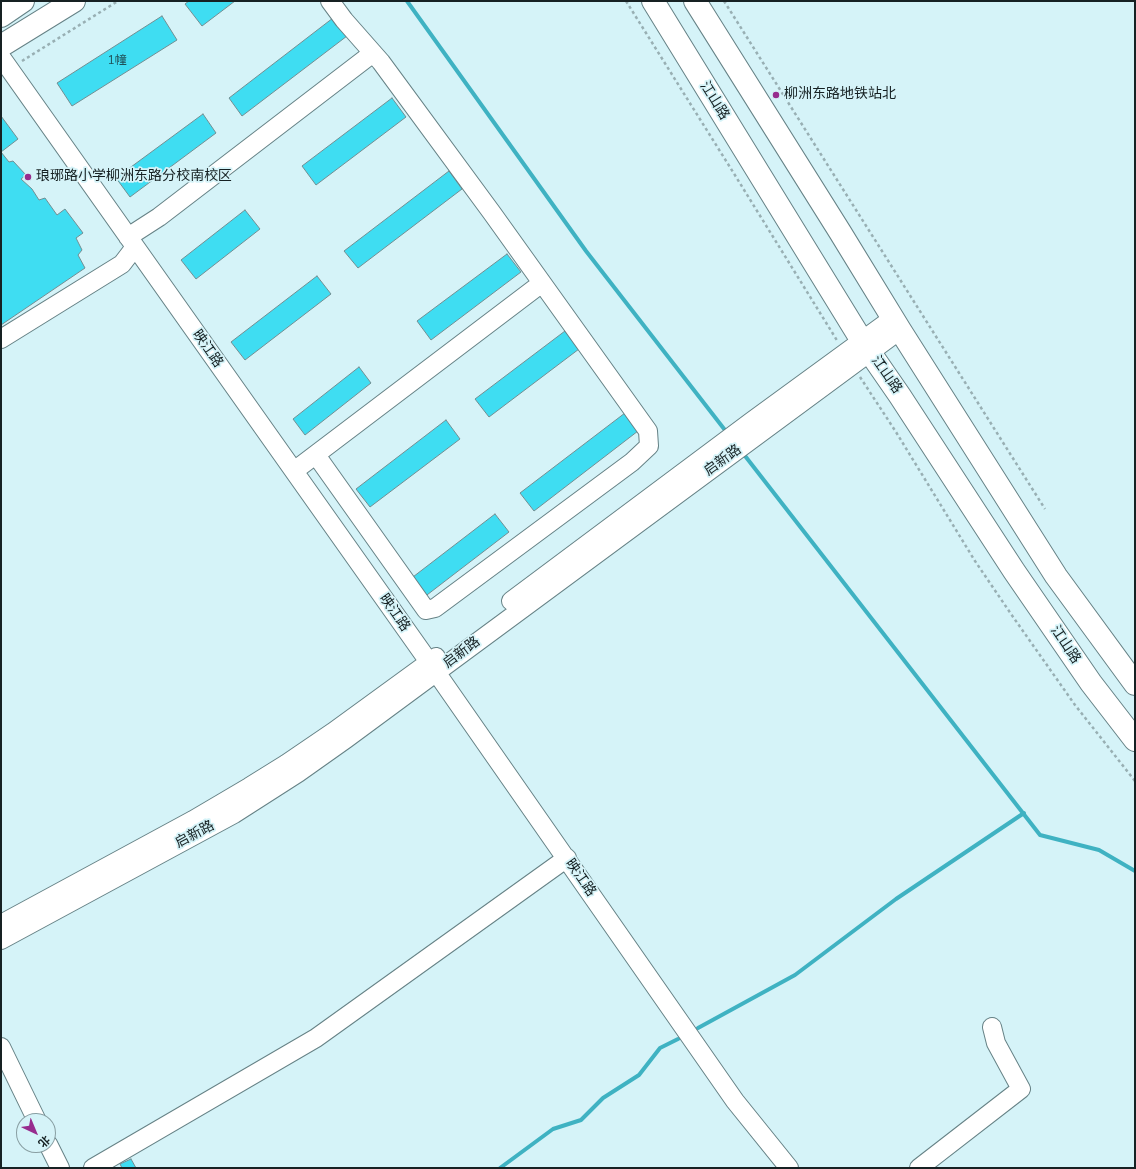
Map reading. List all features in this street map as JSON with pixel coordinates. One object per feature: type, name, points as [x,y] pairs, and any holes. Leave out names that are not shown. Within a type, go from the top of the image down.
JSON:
[{"type":"main road","points":[[1,16],[23,1]]},
{"type":"main road","points":[[1,46],[74,1]]},
{"type":"main road","name":"江山路","points":[[653,1],[866,346],[1014,572],[1091,682],[1135,740]]},
{"type":"main road","points":[[695,1],[896,324],[1056,576],[1135,684]]},
{"type":"street","points":[[316,455],[426,610],[435,608],[632,462],[649,446],[648,431],[483,200],[381,62],[344,20],[330,1]]},
{"type":"street","points":[[1,339],[122,264],[132,242],[159,217],[373,53]]},
{"type":"street","name":"映江路","points":[[5,63],[433,667],[736,1101],[789,1168]]},
{"type":"street","points":[[294,472],[542,283]]},
{"type":"street","name":"启新路","points":[[1,940],[234,814],[268,793],[346,739],[433,667],[896,324]]},
{"type":"street","name":"启新路","points":[[1,924],[193,820],[286,764],[433,667]]},
{"type":"street","points":[[94,1168],[316,1038],[567,858]]},
{"type":"street","points":[[919,1168],[1021,1089],[996,1043],[992,1026]]},
{"type":"street","points":[[1,1047],[33,1113]]},
{"type":"street","points":[[52,1153],[60,1168]]},
{"type":"path","points":[[5,63],[118,1]]},
{"type":"path","points":[[626,1],[975,561],[1075,705],[1135,781]]},
{"type":"path","points":[[724,1],[1045,509]]},
{"type":"building","points":[[189,1],[235,1],[202,26],[185,4]]},
{"type":"building","points":[[162,16],[177,40],[72,106],[57,83]]},
{"type":"building","points":[[333,18],[347,36],[242,116],[229,98]]},
{"type":"building","points":[[392,98],[406,117],[316,185],[302,166]]},
{"type":"building","points":[[203,114],[216,133],[130,197],[116,178]]},
{"type":"building","points":[[1,116],[18,139],[1,152]]},
{"type":"building","name":"琅琊路小学柳洲东路分校南校区","points":[[1,152],[9,162],[13,161],[26,175],[21,179],[32,189],[39,200],[45,198],[57,215],[65,209],[83,233],[76,238],[82,250],[78,255],[85,268],[1,325]]},
{"type":"building","points":[[449,171],[462,189],[358,268],[344,251]]},
{"type":"building","points":[[245,210],[260,229],[196,279],[181,260]]},
{"type":"building","points":[[507,254],[521,272],[431,340],[417,321]]},
{"type":"building","points":[[317,276],[331,294],[245,360],[231,342]]},
{"type":"building","points":[[565,331],[579,349],[489,417],[475,399]]},
{"type":"building","points":[[359,367],[371,383],[305,435],[293,419]]},
{"type":"building","points":[[625,413],[638,431],[534,511],[520,493]]},
{"type":"building","points":[[446,420],[460,439],[370,507],[356,489]]},
{"type":"building","points":[[495,514],[509,532],[423,598],[409,580]]},
{"type":"building","points":[[131,1159],[136,1168],[122,1168],[120,1164]]},
{"type":"waterway","points":[[407,1],[586,251],[728,434]]},
{"type":"waterway","points":[[742,452],[1040,835],[1099,850],[1135,871]]},
{"type":"waterway","points":[[698,1028],[795,975],[896,899],[1024,813]]},
{"type":"waterway","points":[[500,1168],[553,1129],[581,1120],[603,1098],[639,1075],[660,1048],[678,1039]]},
{"type":"place","name":"柳洲东路地铁站北","points":[[776,95]]},
{"type":"place","name":"琅琊路小学柳洲东路分校南校区","points":[[28,177]]}]
